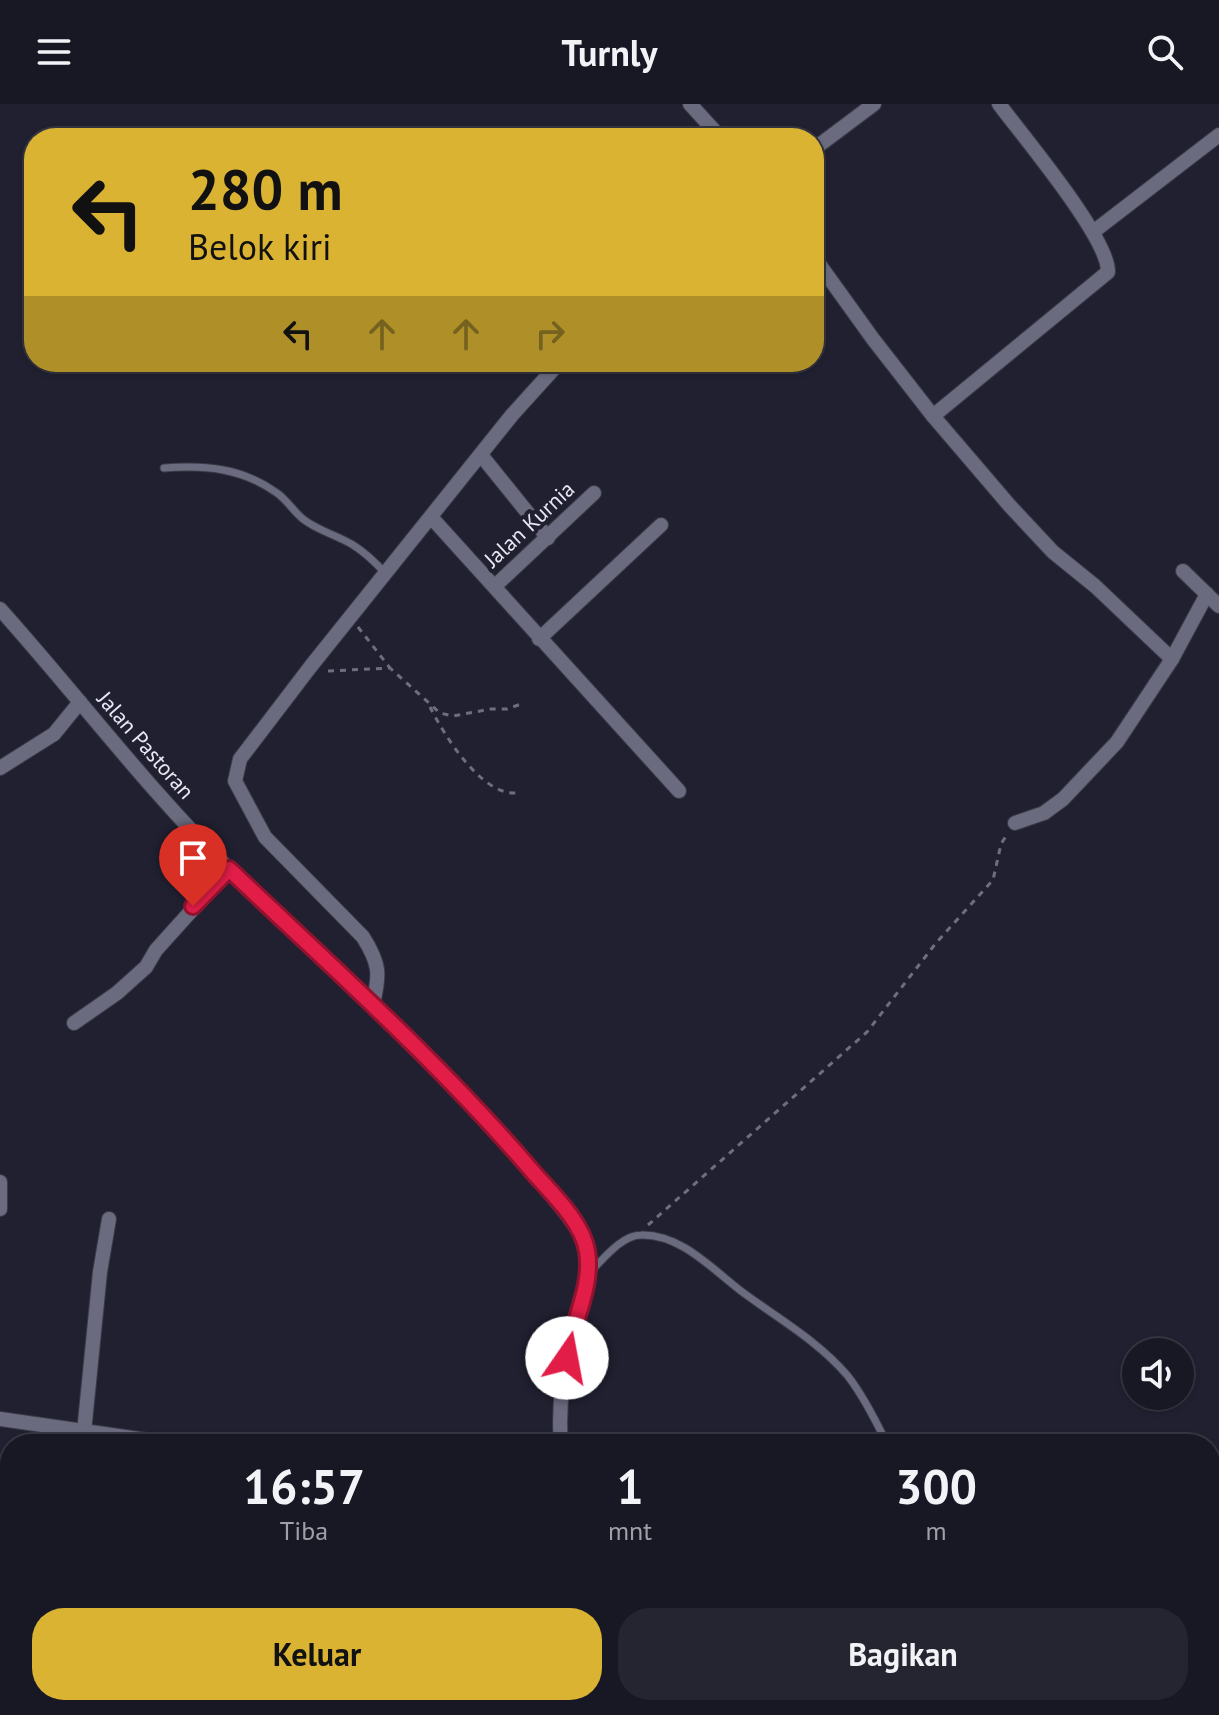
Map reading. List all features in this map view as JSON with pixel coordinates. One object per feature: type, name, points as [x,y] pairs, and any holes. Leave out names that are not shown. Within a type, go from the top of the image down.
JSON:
[{"type":"street","points":[[690,104],[712,128]]},
{"type":"street","points":[[824,142],[874,104]]},
{"type":"street","points":[[933,416],[1108,272],[1108,263],[1093,232],[999,104]]},
{"type":"street","points":[[1093,232],[1219,135]]},
{"type":"street","points":[[824,271],[933,416],[1053,552],[1095,586],[1172,659]]},
{"type":"street","points":[[373,1004],[380,974],[373,953],[363,937],[265,837],[235,781],[240,759],[311,666],[552,372]]},
{"type":"street","points":[[481,455],[548,538]]},
{"type":"street","name":"Jalan Kurnia","points":[[495,586],[594,493]]},
{"type":"street","points":[[431,517],[679,791]]},
{"type":"street","points":[[539,639],[661,525]]},
{"type":"street","points":[[1183,571],[1219,606]]},
{"type":"street","points":[[1015,823],[1044,813],[1063,799],[1117,742],[1172,659],[1207,594]]},
{"type":"street","name":"Jalan Pastoran","points":[[2,615],[162,799],[229,869],[373,1004],[489,1121],[580,1232],[586,1249],[588,1274],[570,1338],[564,1378],[561,1434]]},
{"type":"street","points":[[0,768],[54,734],[80,702]]},
{"type":"street","points":[[74,1023],[117,993],[146,967],[156,950],[229,869]]},
{"type":"street","points":[[0,1182],[0,1209]]},
{"type":"street","points":[[84,1432],[100,1272],[109,1219]]},
{"type":"street","points":[[0,1419],[99,1434]]},
{"type":"lane","points":[[164,468],[203,466],[232,470],[264,485],[280,494],[303,519],[353,544],[386,574]]},
{"type":"lane","points":[[588,1274],[620,1243],[638,1234],[674,1244],[706,1261],[740,1290],[807,1337],[847,1375],[882,1434]]},
{"type":"path","points":[[349,619],[364,633],[390,668],[440,713],[453,716],[507,709],[524,703]]},
{"type":"path","points":[[311,666],[334,672],[390,668]]},
{"type":"path","points":[[428,703],[441,729],[476,774],[493,788],[516,793]]},
{"type":"path","points":[[638,1234],[867,1032],[936,943],[993,880],[1001,844],[1015,823]]},
{"type":"route","points":[[193,906],[229,869],[440,1069],[555,1199],[580,1232],[586,1249],[588,1274],[567,1358]]}]
